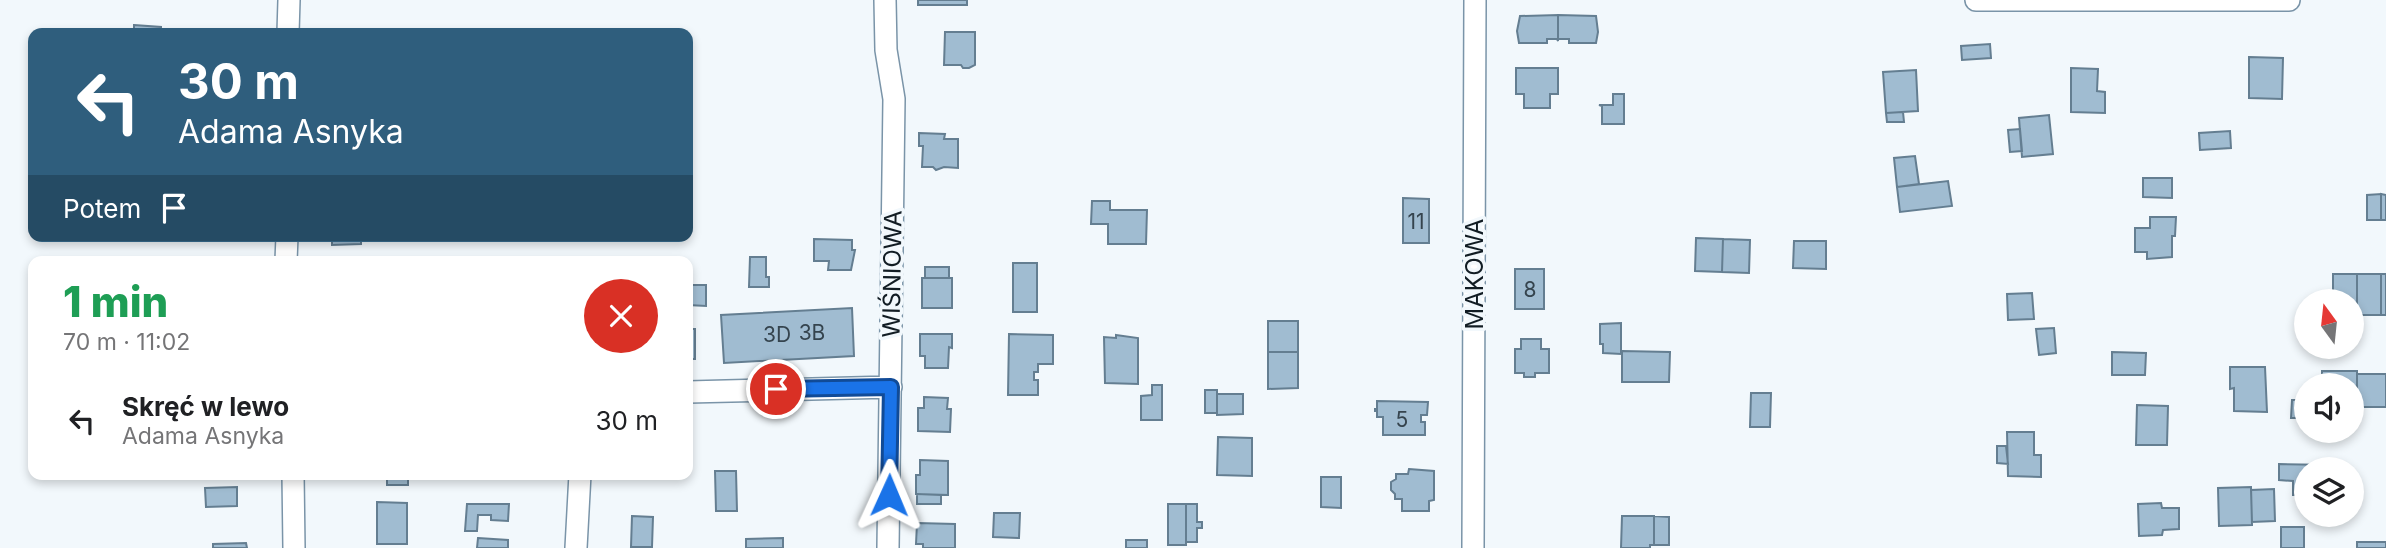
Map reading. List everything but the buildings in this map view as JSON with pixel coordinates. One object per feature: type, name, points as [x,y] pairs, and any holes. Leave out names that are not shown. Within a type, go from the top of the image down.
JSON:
[{"type":"street","points":[[288,28],[289,0]]},
{"type":"street","name":"WIŚNIOWA","points":[[885,0],[886,50],[894,99],[888,548]]},
{"type":"street","name":"MAKOWA","points":[[1473,548],[1475,0]]},
{"type":"street","points":[[1976,0],[2289,0]]},
{"type":"street","points":[[693,392],[891,387]]},
{"type":"street","points":[[293,480],[294,548]]},
{"type":"street","points":[[576,548],[580,480]]},
{"type":"route","points":[[776,389],[891,387],[889,495]]}]
